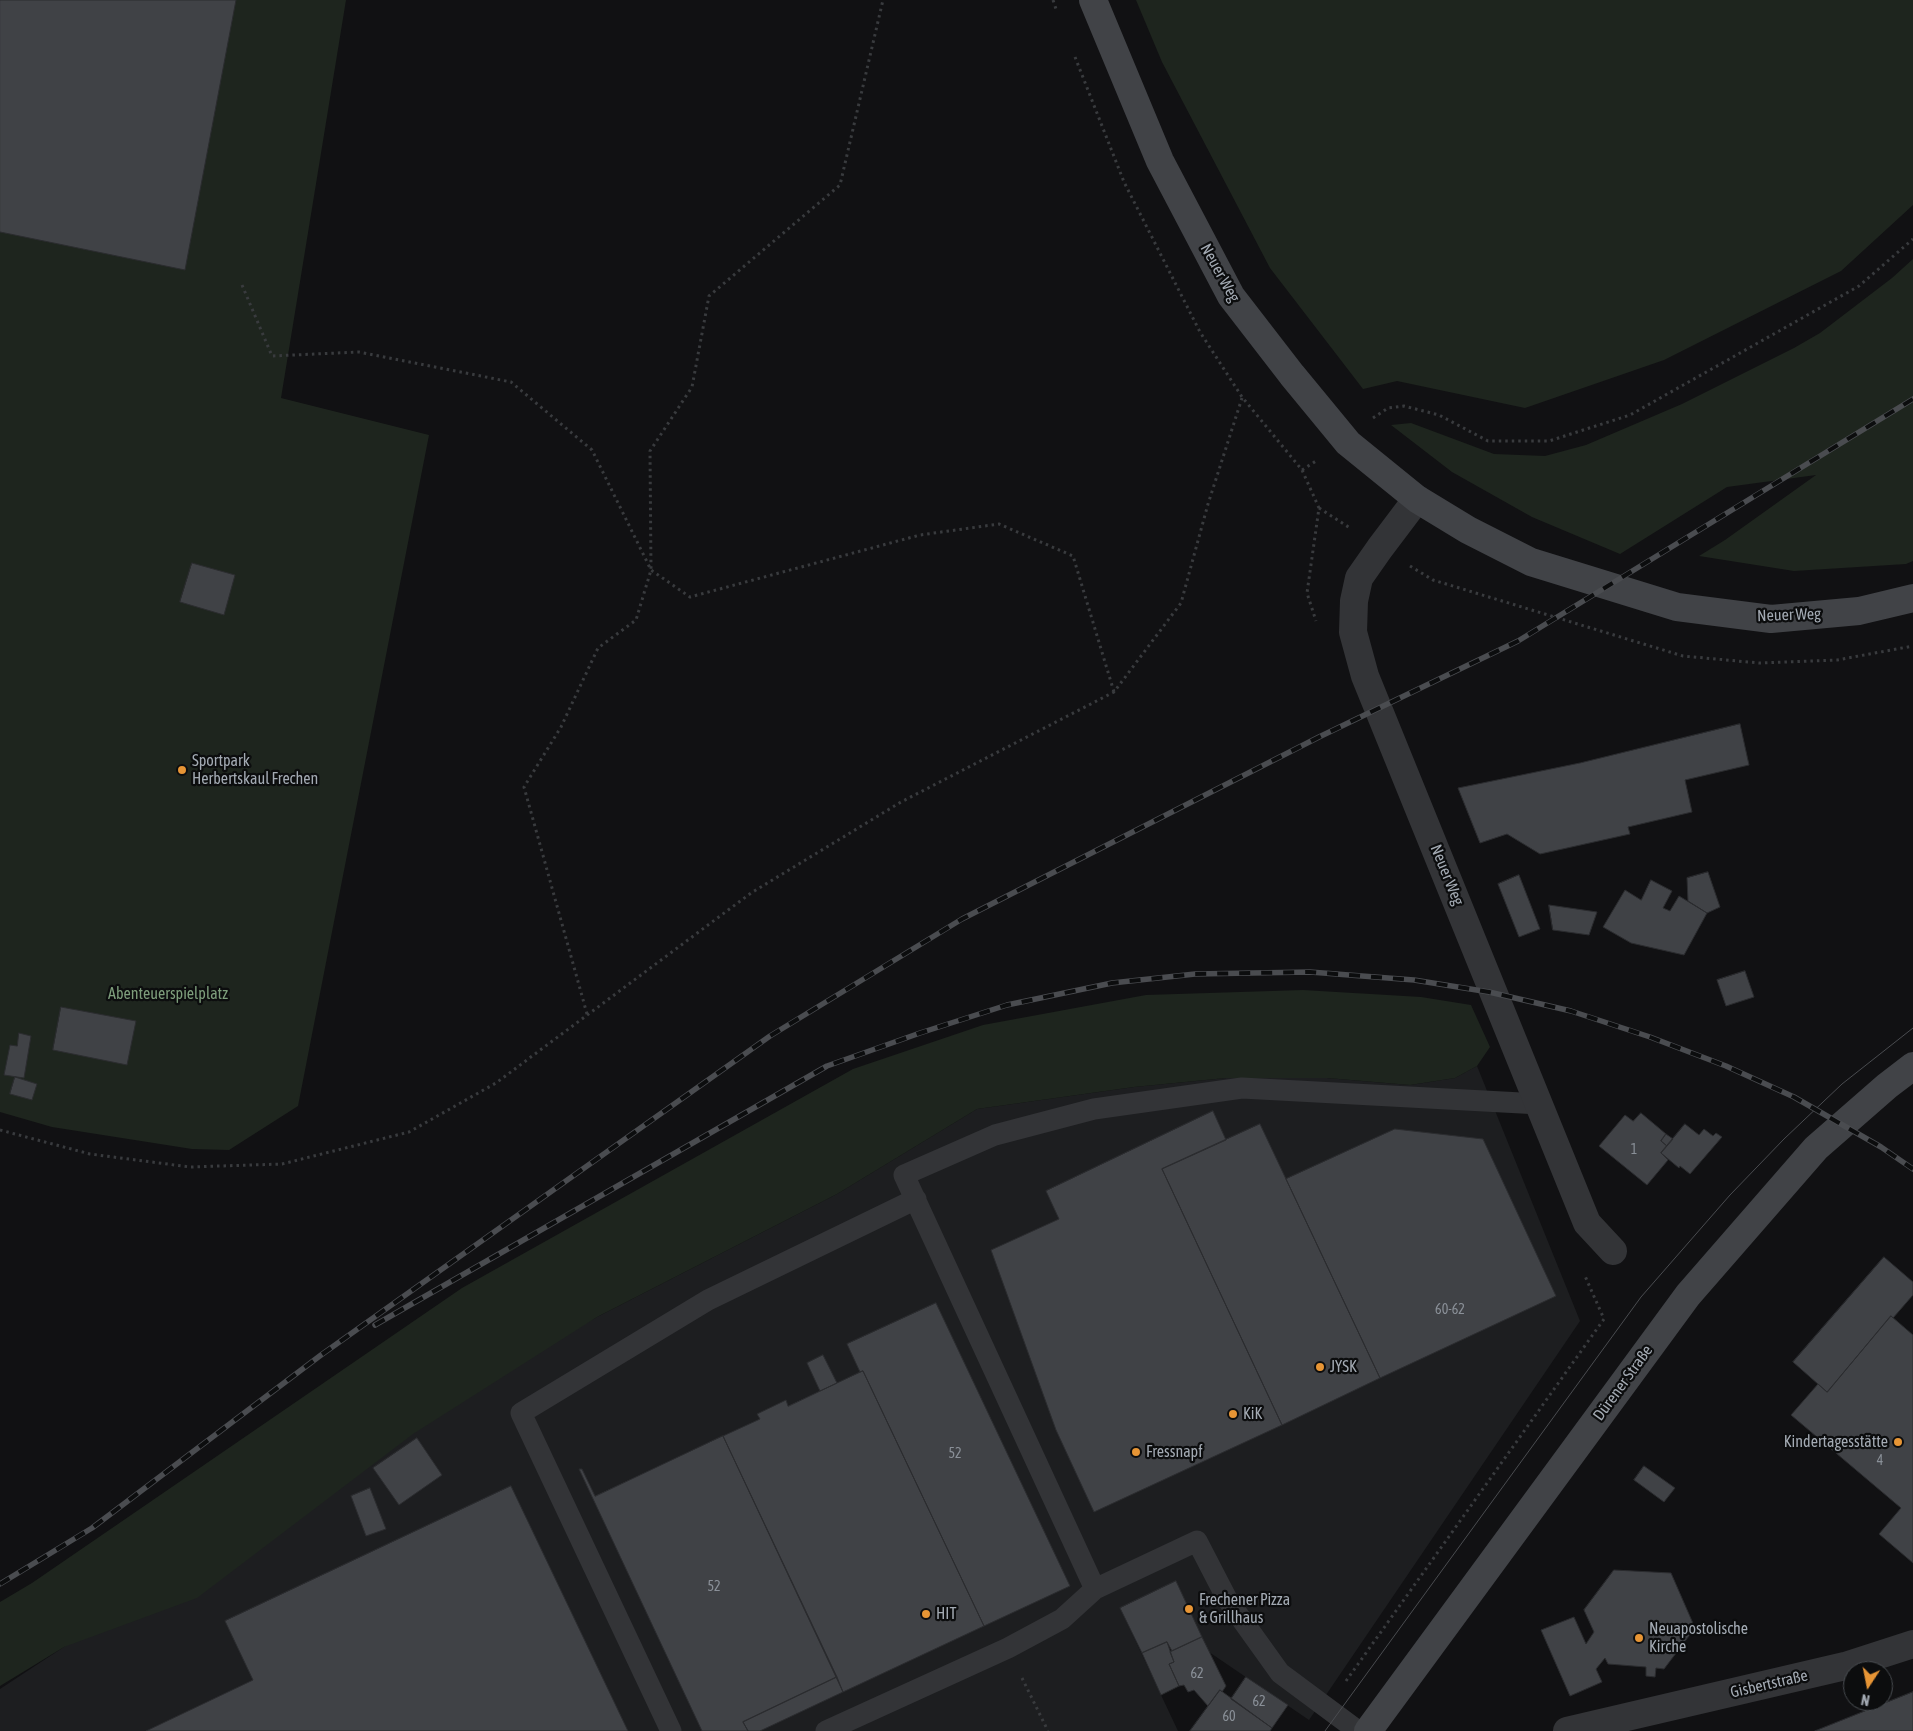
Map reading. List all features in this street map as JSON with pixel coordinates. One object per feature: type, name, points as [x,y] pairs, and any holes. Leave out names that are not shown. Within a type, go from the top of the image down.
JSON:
[{"type":"main road","name":"Neuer Weg","points":[[1093,0],[1160,161],[1231,296],[1292,375],[1348,442],[1417,499],[1468,530],[1531,562],[1677,608],[1771,619],[1859,611],[1913,598]]},
{"type":"main road","name":"Dürener Straße","points":[[1368,1731],[1688,1295],[1816,1148],[1887,1086],[1913,1066]]},
{"type":"street","name":"Neuer Weg","points":[[1417,499],[1359,578],[1354,601],[1354,632],[1365,676],[1587,1223],[1613,1250]]},
{"type":"street","name":"Gisbertstraße","points":[[1567,1731],[1625,1725],[1845,1666],[1913,1644]]},
{"type":"lane","points":[[1095,1590],[904,1174],[995,1135],[1094,1109],[1242,1088],[1540,1104]]},
{"type":"lane","points":[[671,1731],[522,1414],[708,1300],[916,1199]]},
{"type":"lane","points":[[826,1731],[1008,1648],[1062,1619],[1095,1590],[1197,1541],[1228,1599],[1280,1673],[1358,1731]]},
{"type":"path","points":[[588,1014],[524,787],[561,727],[598,648],[636,620],[651,570],[650,451],[692,386],[709,296],[840,185],[883,0]]},
{"type":"path","points":[[1053,0],[1056,9]]},
{"type":"path","points":[[1074,55],[1124,182],[1200,332],[1242,397],[1302,470],[1319,508],[1307,593],[1320,630]]},
{"type":"path","points":[[1348,442],[1364,425],[1388,408],[1404,406],[1439,416],[1488,441],[1549,441],[1630,416],[1859,286],[1913,239]]},
{"type":"path","points":[[242,285],[272,356],[358,352],[512,382],[592,450],[651,570],[690,596],[920,535],[999,524],[1073,556],[1114,692]]},
{"type":"path","points":[[0,1130],[90,1154],[190,1167],[282,1164],[409,1132],[496,1082],[751,893],[901,802],[1114,692],[1181,603],[1208,504],[1242,397]]},
{"type":"path","points":[[1327,1707],[1604,1319],[1585,1275]]},
{"type":"path","points":[[1008,1648],[1048,1731]]},
{"type":"shaded area","points":[[1477,1066],[1580,1321],[1309,1720],[1209,1652],[1176,1582],[1120,1608],[1178,1731],[0,1731],[0,1689],[375,1442],[597,1317],[837,1194],[977,1109],[1134,1087],[1226,1078],[1327,1078],[1410,1085],[1455,1078]]},
{"type":"green space","name":"Sportpark Herbertskaul Frechen","points":[[0,0],[346,0],[281,398],[429,435],[298,1106],[229,1150],[192,1149],[52,1127],[0,1112]]},
{"type":"green space","points":[[1136,0],[1913,0],[1913,205],[1841,271],[1664,360],[1525,408],[1397,381],[1363,389],[1270,268],[1162,62]]},
{"type":"green space","points":[[1913,259],[1913,561],[1906,564],[1794,571],[1699,556],[1725,540],[1816,475],[1727,487],[1620,554],[1532,517],[1452,472],[1391,425],[1411,423],[1494,454],[1545,456],[1586,445],[1682,404],[1794,348],[1820,333],[1892,278]]},
{"type":"green space","points":[[1303,990],[1421,997],[1471,1005],[1490,1047],[1477,1066],[1455,1078],[1410,1085],[1327,1078],[1226,1078],[1134,1087],[977,1109],[837,1194],[597,1317],[413,1434],[197,1598],[64,1647],[0,1686],[0,1602],[32,1583],[462,1288],[853,1069],[983,1025],[1146,995]]},
{"type":"building","points":[[0,0],[236,0],[185,270],[0,232]]},
{"type":"building","points":[[192,563],[235,575],[224,615],[180,602]]},
{"type":"building","points":[[1740,724],[1749,765],[1685,780],[1692,812],[1628,827],[1630,834],[1540,854],[1507,834],[1480,843],[1458,788],[1580,763]]},
{"type":"building","points":[[1708,872],[1720,907],[1707,913],[1688,901],[1687,878]]},
{"type":"building","points":[[1519,875],[1540,929],[1519,937],[1498,884]]},
{"type":"building","points":[[1651,880],[1672,891],[1663,908],[1670,911],[1679,896],[1707,913],[1684,955],[1631,943],[1603,927],[1625,890],[1641,900]]},
{"type":"building","points":[[1549,905],[1597,912],[1589,935],[1553,930]]},
{"type":"building","points":[[1745,971],[1754,997],[1726,1006],[1717,980]]},
{"type":"building","points":[[61,1007],[136,1021],[127,1065],[53,1050]]},
{"type":"building","points":[[19,1033],[31,1036],[24,1078],[4,1075],[10,1045],[17,1046]]},
{"type":"building","points":[[15,1077],[37,1084],[32,1100],[10,1094]]},
{"type":"building","points":[[1213,1111],[1226,1140],[1162,1169],[1282,1425],[1094,1512],[1056,1430],[991,1250],[1059,1219],[1046,1191]]},
{"type":"building","points":[[1641,1113],[1666,1134],[1661,1141],[1667,1146],[1661,1153],[1668,1160],[1647,1185],[1599,1146],[1625,1115],[1633,1121]]},
{"type":"building","points":[[1260,1124],[1380,1378],[1282,1425],[1162,1169]]},
{"type":"building","points":[[1685,1124],[1699,1135],[1704,1129],[1713,1136],[1716,1133],[1722,1137],[1690,1174],[1680,1166],[1679,1168],[1661,1153]]},
{"type":"building","points":[[1395,1129],[1483,1139],[1556,1296],[1380,1378],[1286,1179]]},
{"type":"building","points":[[1666,1134],[1673,1139],[1667,1146],[1661,1141]]},
{"type":"building","points":[[1884,1257],[1913,1282],[1913,1295],[1893,1318],[1891,1316],[1827,1392],[1793,1362]]},
{"type":"building","points":[[936,1303],[1070,1586],[984,1626],[863,1371],[860,1372],[847,1344]]},
{"type":"building","points":[[1891,1316],[1913,1335],[1913,1563],[1879,1534],[1901,1508],[1791,1415],[1818,1384],[1827,1392]]},
{"type":"building","points":[[823,1355],[837,1383],[820,1391],[807,1363]]},
{"type":"building","points":[[863,1371],[984,1626],[843,1692],[723,1436],[760,1419],[757,1414],[786,1400],[788,1406]]},
{"type":"building","points":[[723,1436],[837,1677],[743,1722],[748,1731],[702,1731],[579,1469],[582,1469],[595,1496]]},
{"type":"building","points":[[417,1438],[442,1475],[399,1505],[373,1468]]},
{"type":"building","points":[[1644,1466],[1675,1488],[1664,1502],[1634,1480]]},
{"type":"building","points":[[511,1486],[628,1731],[146,1731],[253,1680],[225,1621]]},
{"type":"building","points":[[370,1488],[386,1529],[366,1536],[351,1496]]},
{"type":"building","name":"Neuapostolische Kirche","points":[[1614,1570],[1671,1573],[1695,1628],[1664,1669],[1656,1668],[1655,1677],[1646,1676],[1646,1667],[1608,1664],[1605,1658],[1596,1669],[1602,1682],[1570,1696],[1541,1630],[1574,1617],[1586,1644],[1594,1632],[1584,1610]]},
{"type":"building","points":[[1176,1581],[1202,1637],[1172,1651],[1167,1642],[1142,1653],[1120,1608]]},
{"type":"building","points":[[1202,1637],[1226,1686],[1222,1692],[1220,1690],[1208,1706],[1194,1690],[1188,1692],[1184,1685],[1179,1686],[1169,1664],[1174,1662],[1170,1652]]},
{"type":"building","points":[[1167,1642],[1174,1662],[1169,1664],[1179,1686],[1161,1695],[1142,1653]]},
{"type":"building","points":[[837,1677],[843,1692],[760,1731],[748,1731],[743,1722]]},
{"type":"building","points":[[1246,1677],[1288,1705],[1272,1728],[1231,1699]]},
{"type":"building","points":[[1220,1690],[1272,1728],[1270,1731],[1190,1731]]},
{"type":"building","points":[[1913,1692],[1913,1731],[1815,1731],[1865,1711],[1893,1711],[1893,1700]]},
{"type":"tram line","points":[[1325,1731],[1641,1297],[1730,1195],[1784,1139],[1842,1084],[1913,1028]]},
{"type":"railway","points":[[0,1584],[92,1528],[321,1355],[770,1036],[962,919],[1319,737],[1518,641],[1913,399]]},
{"type":"railway","points":[[375,1325],[827,1066],[1007,1005],[1112,983],[1195,974],[1310,972],[1414,980],[1489,992],[1571,1011],[1650,1037],[1726,1066],[1794,1097],[1881,1147],[1913,1169]]},
{"type":"place","name":"Sportpark Herbertskaul Frechen","points":[[182,770]]},
{"type":"place","name":"JYSK","points":[[1320,1367]]},
{"type":"place","name":"KiK","points":[[1233,1414]]},
{"type":"place","name":"Kindertagesstätte","points":[[1898,1442]]},
{"type":"place","name":"Fressnapf","points":[[1136,1452]]},
{"type":"place","name":"Frechener Pizza & Grillhaus","points":[[1189,1609]]},
{"type":"place","name":"HIT","points":[[926,1614]]},
{"type":"place","name":"Neuapostolische Kirche","points":[[1639,1638]]},
{"type":"park label","name":"Abenteuerspielplatz","points":[[168,994]]}]
